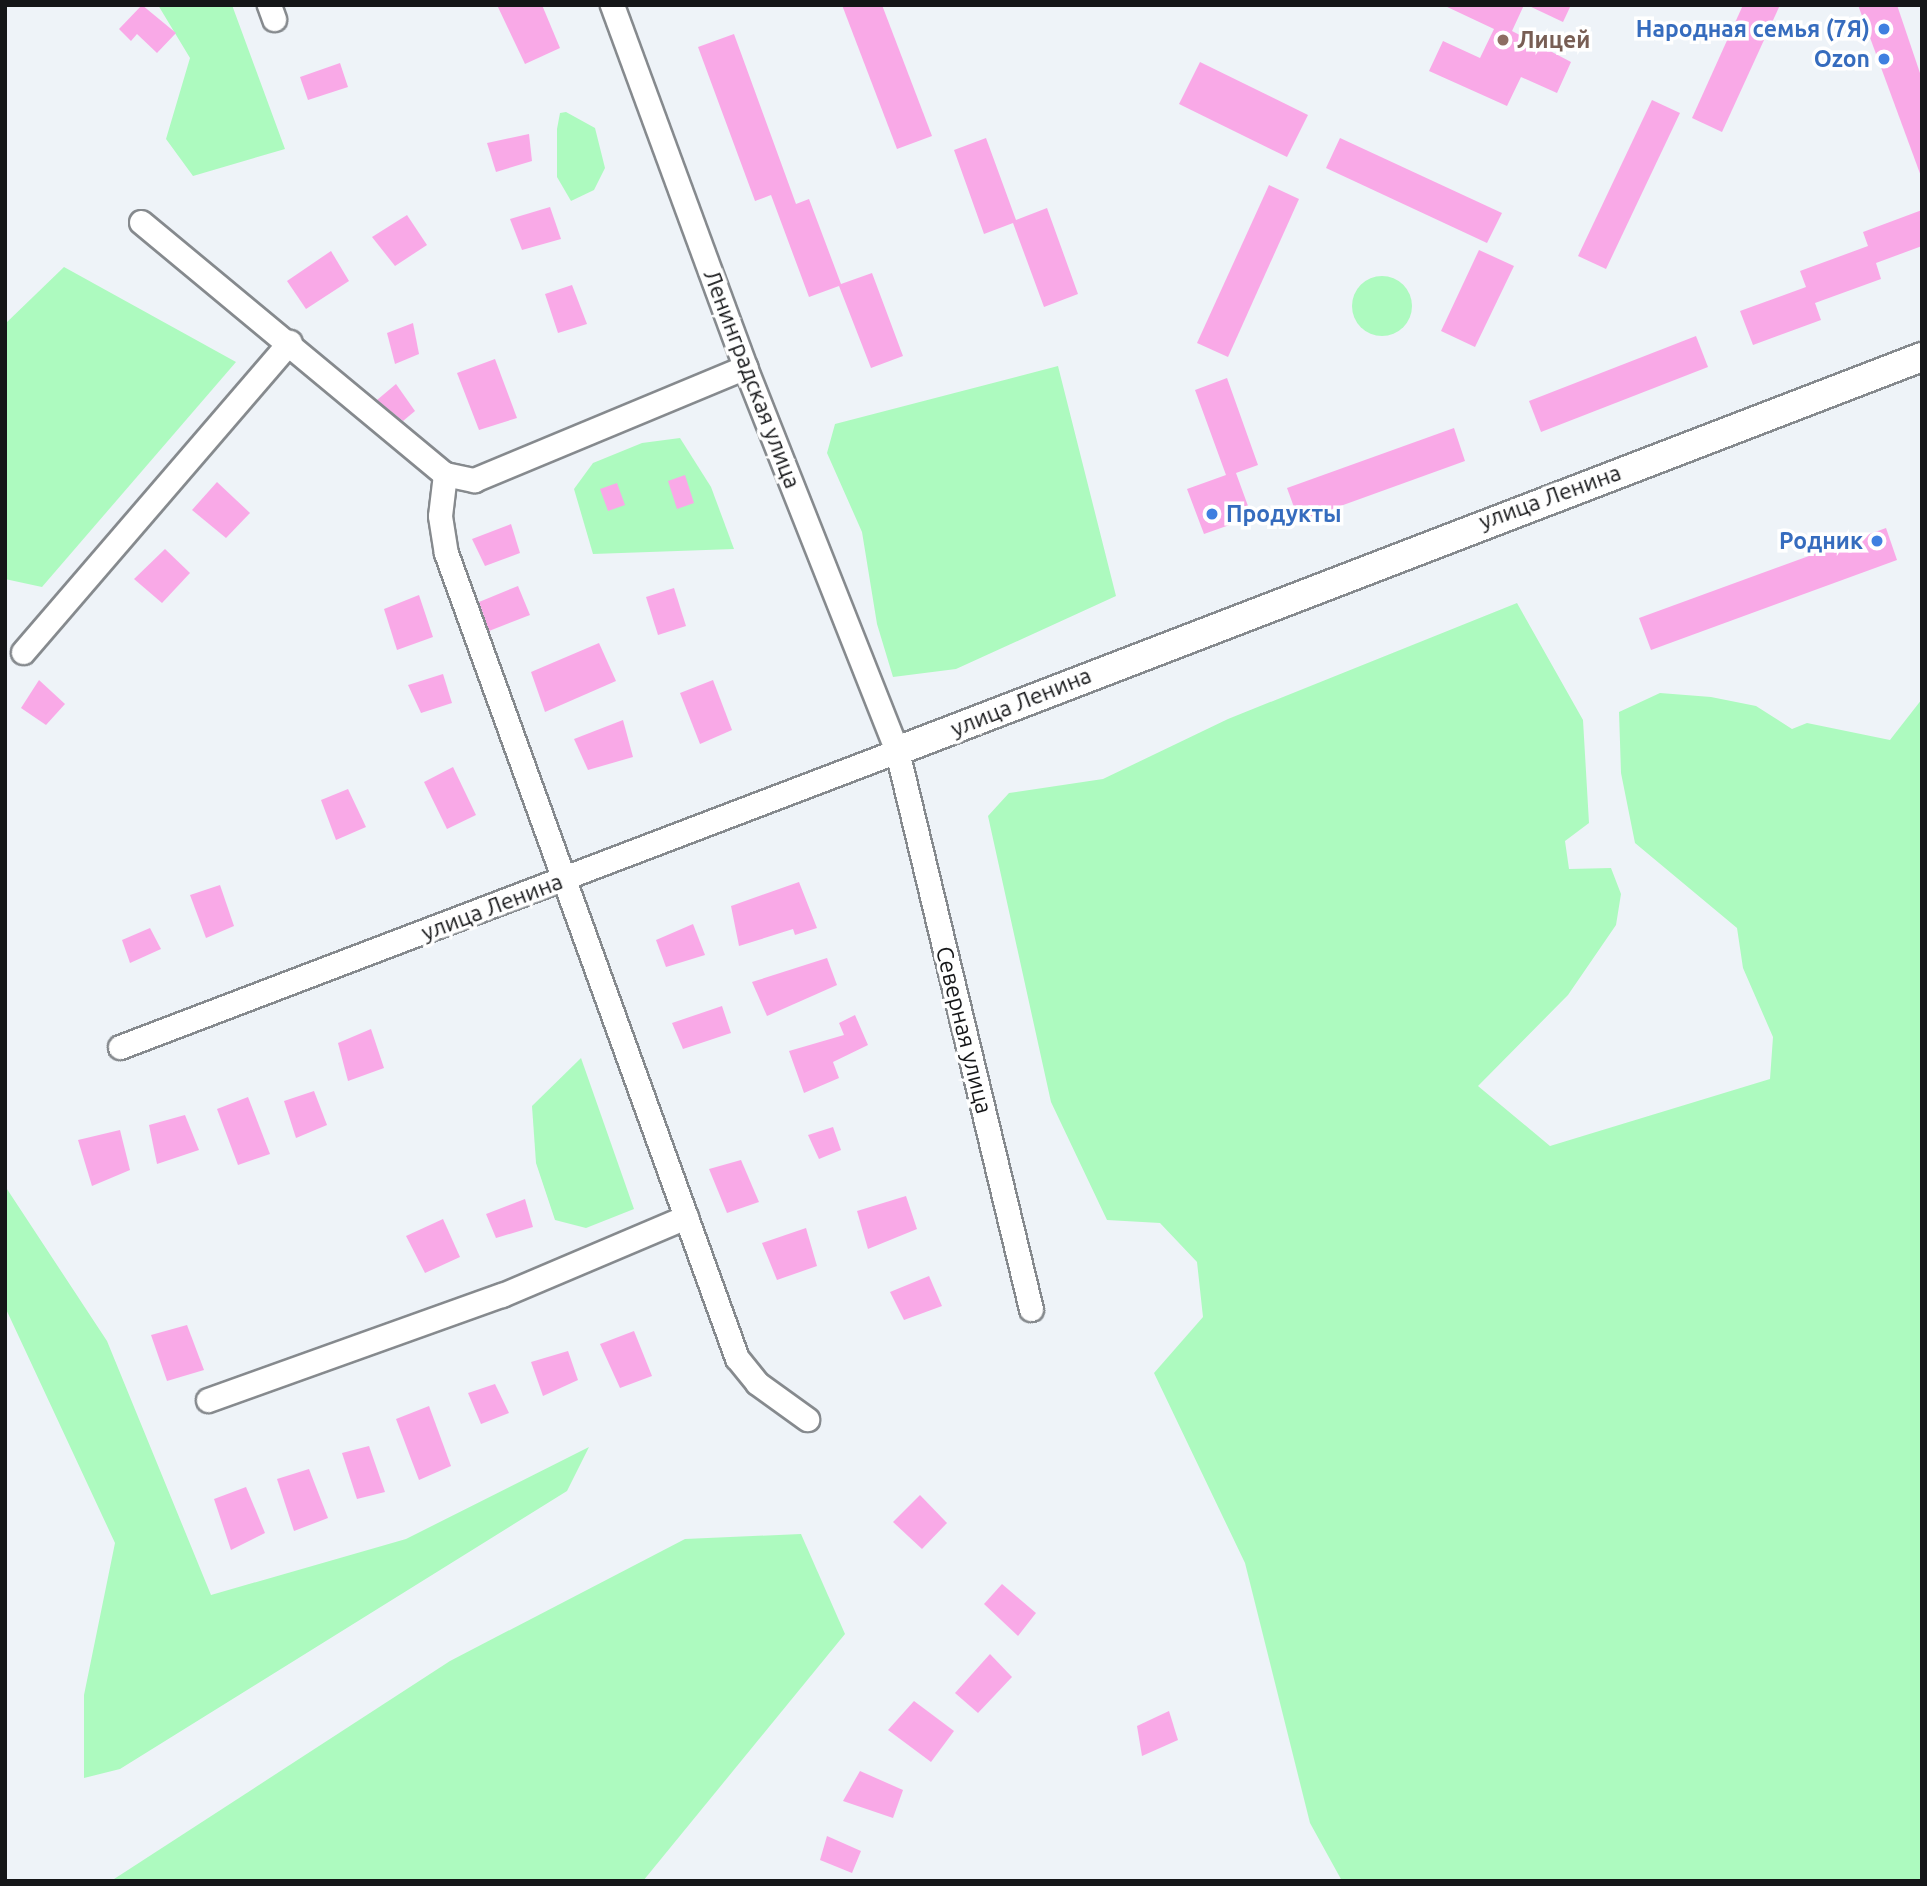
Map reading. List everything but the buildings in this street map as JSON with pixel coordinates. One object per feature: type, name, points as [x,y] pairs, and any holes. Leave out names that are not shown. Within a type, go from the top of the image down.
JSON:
[{"type":"street","name":"Ленинградская улица","points":[[612,5],[745,367],[897,751]]},
{"type":"street","points":[[141,222],[290,342],[445,474],[474,480],[745,367]]},
{"type":"street","points":[[23,652],[290,342]]},
{"type":"street","name":"улица Ленина","points":[[120,1047],[564,880],[1922,357]]},
{"type":"street","points":[[445,474],[440,516],[446,554],[737,1358],[757,1383],[807,1419]]},
{"type":"street","name":"Северная улица","points":[[897,751],[1031,1309]]},
{"type":"street","points":[[208,1401],[502,1295],[686,1217]]},
{"type":"green space","points":[[158,5],[232,5],[285,149],[193,176],[166,139],[190,58]]},
{"type":"green space","points":[[566,112],[595,128],[605,168],[594,190],[571,201],[557,177],[557,129],[560,113]]},
{"type":"green space","points":[[64,267],[236,362],[42,587],[5,579],[5,324]]},
{"type":"green space","points":[[1376,276],[1388,276],[1407,289],[1412,306],[1410,318],[1399,331],[1388,336],[1376,336],[1357,323],[1352,312],[1352,300],[1365,281]]},
{"type":"green space","points":[[1058,366],[1116,596],[956,669],[893,677],[877,624],[862,532],[827,453],[835,424]]},
{"type":"green space","points":[[680,438],[711,487],[734,549],[593,554],[574,489],[593,463],[642,443]]},
{"type":"green space","points":[[1517,603],[1583,720],[1589,823],[1565,841],[1569,869],[1611,868],[1621,894],[1616,925],[1568,995],[1478,1086],[1550,1146],[1770,1079],[1773,1037],[1743,968],[1737,928],[1635,843],[1621,773],[1619,712],[1660,693],[1711,697],[1756,706],[1792,729],[1807,723],[1890,740],[1922,699],[1922,1881],[1342,1881],[1310,1823],[1245,1563],[1154,1373],[1203,1317],[1197,1262],[1160,1223],[1107,1220],[1051,1102],[988,816],[1009,793],[1103,779],[1228,719]]},
{"type":"green space","points":[[581,1058],[634,1209],[586,1228],[555,1220],[536,1163],[532,1106]]},
{"type":"green space","points":[[5,1186],[107,1341],[211,1595],[406,1539],[589,1447],[567,1491],[120,1769],[84,1778],[84,1695],[115,1543],[5,1307]]},
{"type":"green space","points":[[801,1534],[845,1634],[643,1881],[111,1881],[450,1661],[685,1539]]},
{"type":"place","name":"Народная семья (7Я)","points":[[1884,29]]},
{"type":"place","name":"Лицей","points":[[1503,40]]},
{"type":"place","name":"Ozon","points":[[1884,59]]},
{"type":"place","name":"Продукты","points":[[1212,514]]},
{"type":"place","name":"Родник","points":[[1877,541]]}]
